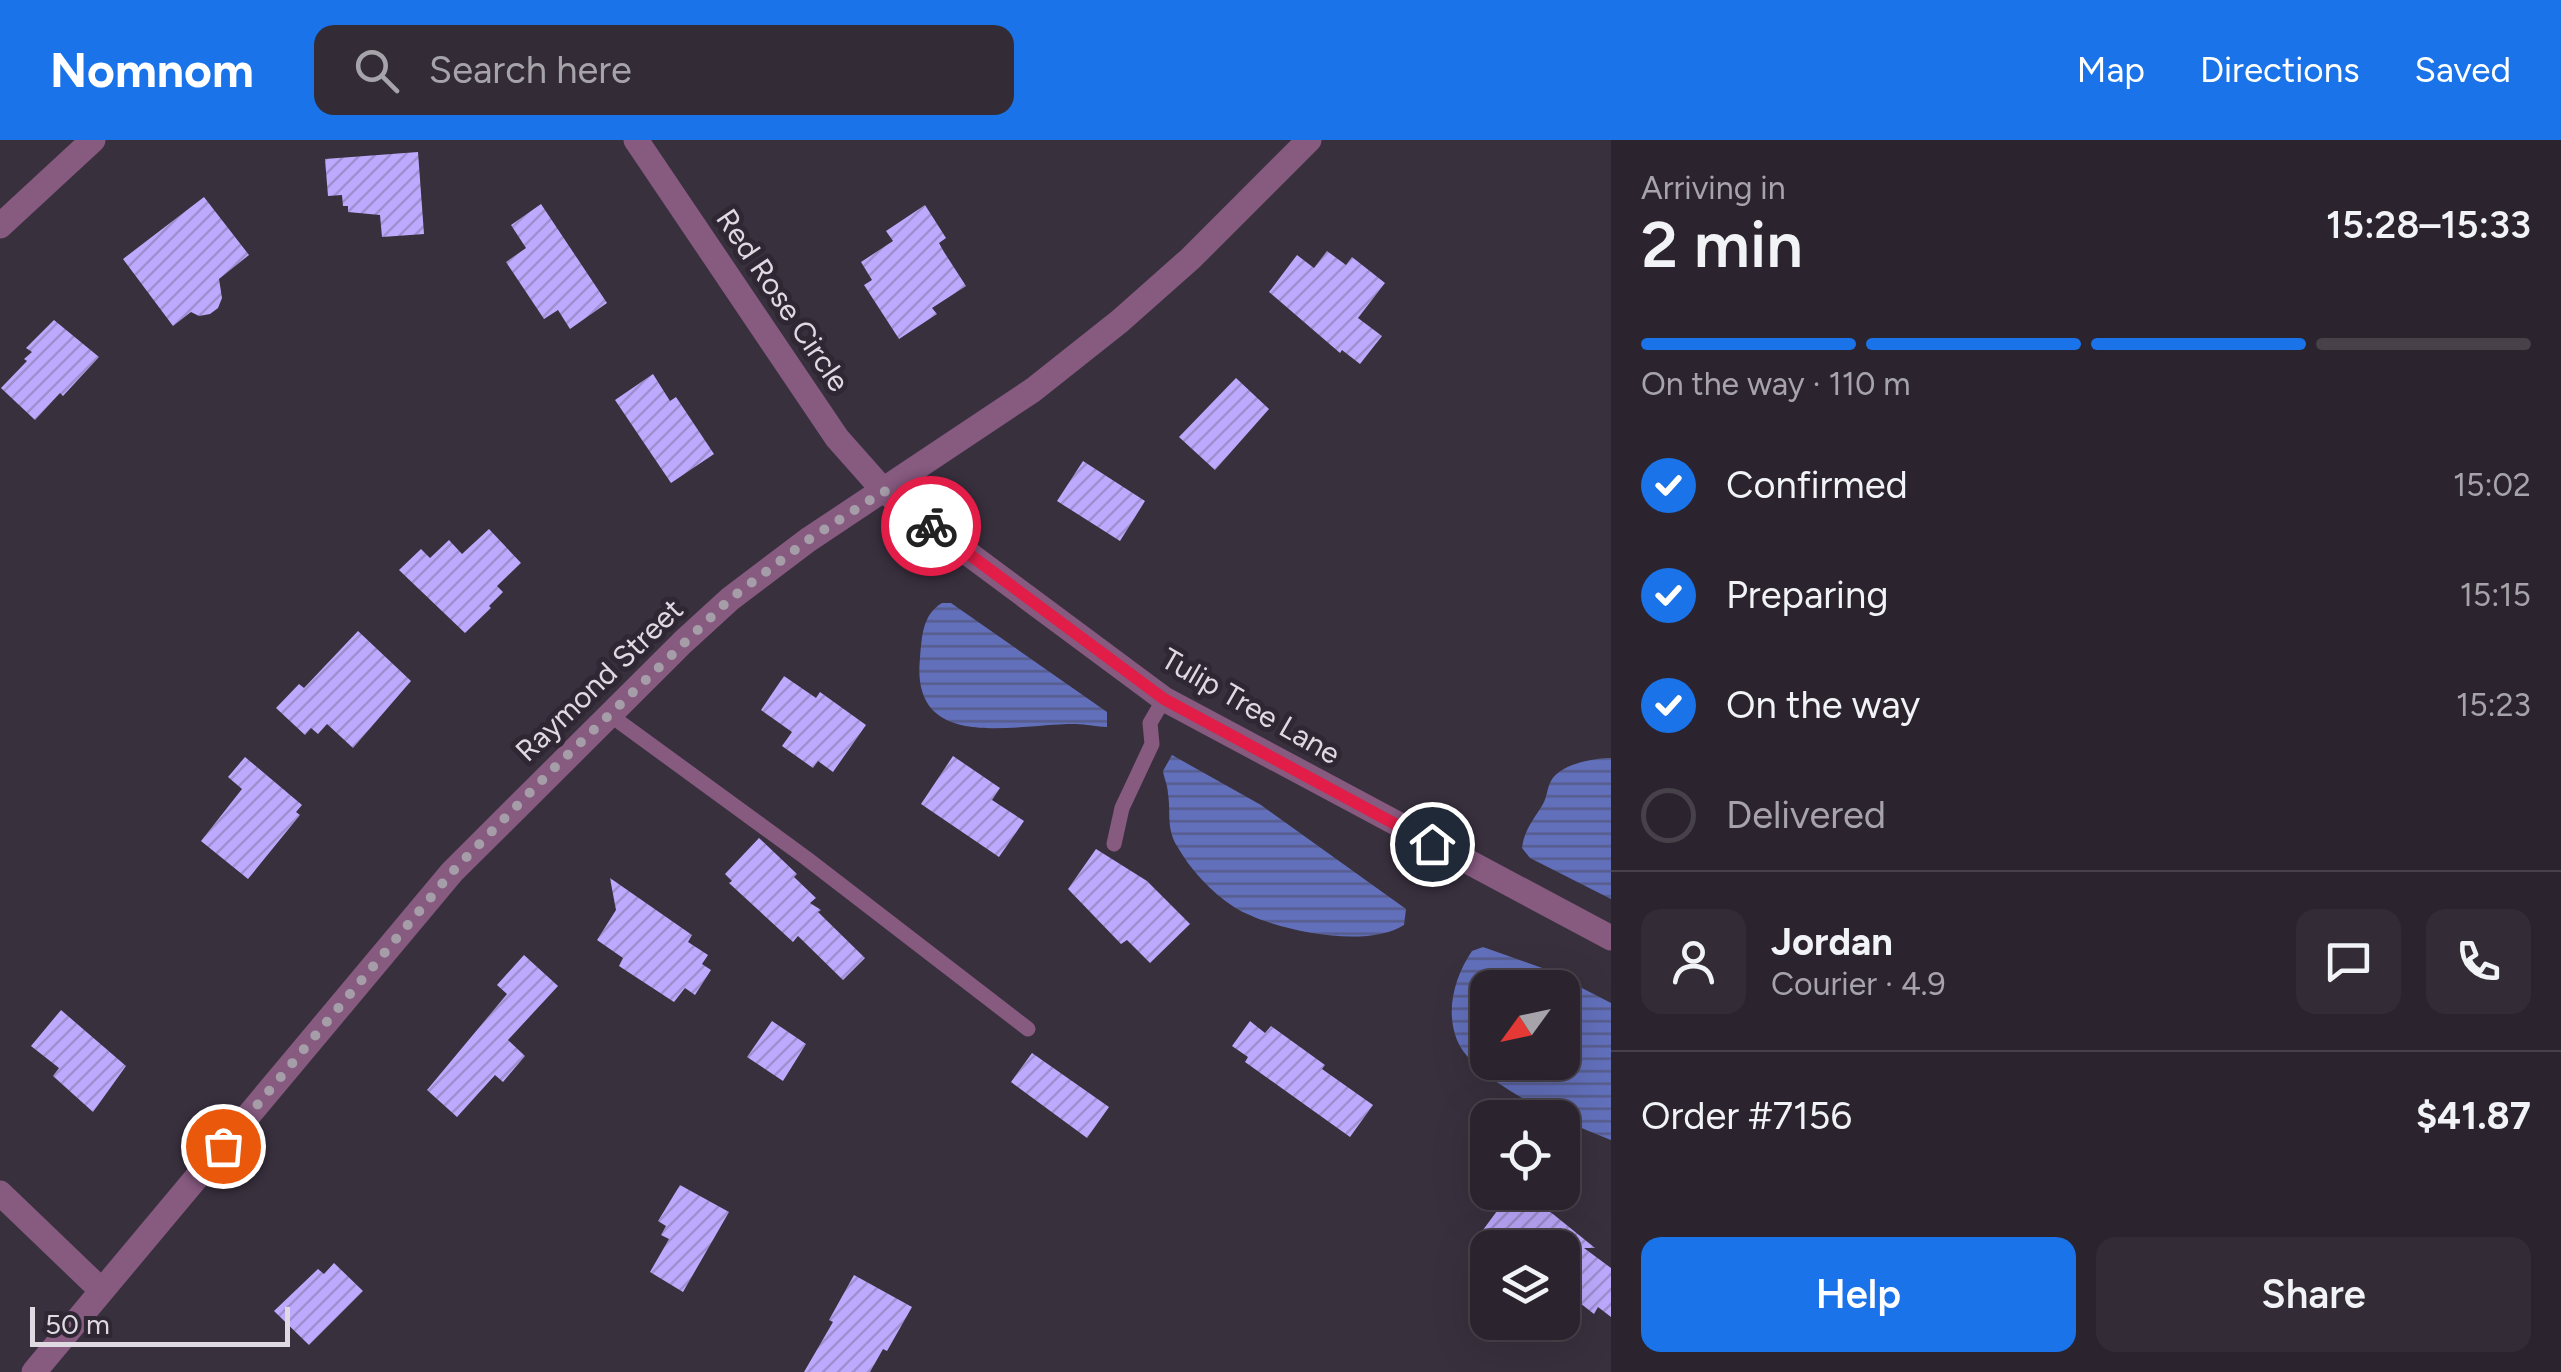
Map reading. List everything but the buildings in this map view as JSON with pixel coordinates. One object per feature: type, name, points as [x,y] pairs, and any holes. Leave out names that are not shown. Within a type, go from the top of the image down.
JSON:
[{"type":"street","points":[[0,226],[92,140]]},
{"type":"street","name":"Red Rose Circle","points":[[636,140],[837,438],[884,491]]},
{"type":"street","name":"Raymond Street","points":[[34,1372],[452,872],[610,714],[730,599],[808,540],[1033,390],[1120,321],[1190,259],[1309,140]]},
{"type":"street","name":"Tulip Tree Lane","points":[[884,491],[1164,699],[1611,938]]},
{"type":"street","points":[[0,1193],[100,1290]]},
{"type":"lane","points":[[1114,844],[1122,808],[1152,744],[1150,723],[1164,699]]},
{"type":"lane","points":[[610,714],[1028,1028]]},
{"type":"water","points":[[942,603],[951,603],[1107,712],[1107,727],[972,727],[949,721],[932,709],[921,689],[920,658],[927,620]]},
{"type":"water","points":[[1172,755],[1261,805],[1406,909],[1404,925],[1367,936],[1319,934],[1271,923],[1225,901],[1195,871],[1174,839],[1163,771]]},
{"type":"water","points":[[1611,758],[1611,899],[1530,858],[1522,848],[1555,775],[1578,763]]},
{"type":"water","points":[[1483,947],[1547,970],[1470,970],[1470,1058],[1457,1040],[1452,1017],[1461,971],[1472,951]]},
{"type":"water","points":[[1580,987],[1611,1003],[1611,1140],[1580,1127],[1580,1100],[1526,1100],[1495,1080],[1580,1080]]},
{"type":"way so far","points":[[223,1146],[452,872],[730,599],[808,540],[884,491],[931,526]]},
{"type":"route","points":[[931,526],[1164,699],[1432,844]]}]
